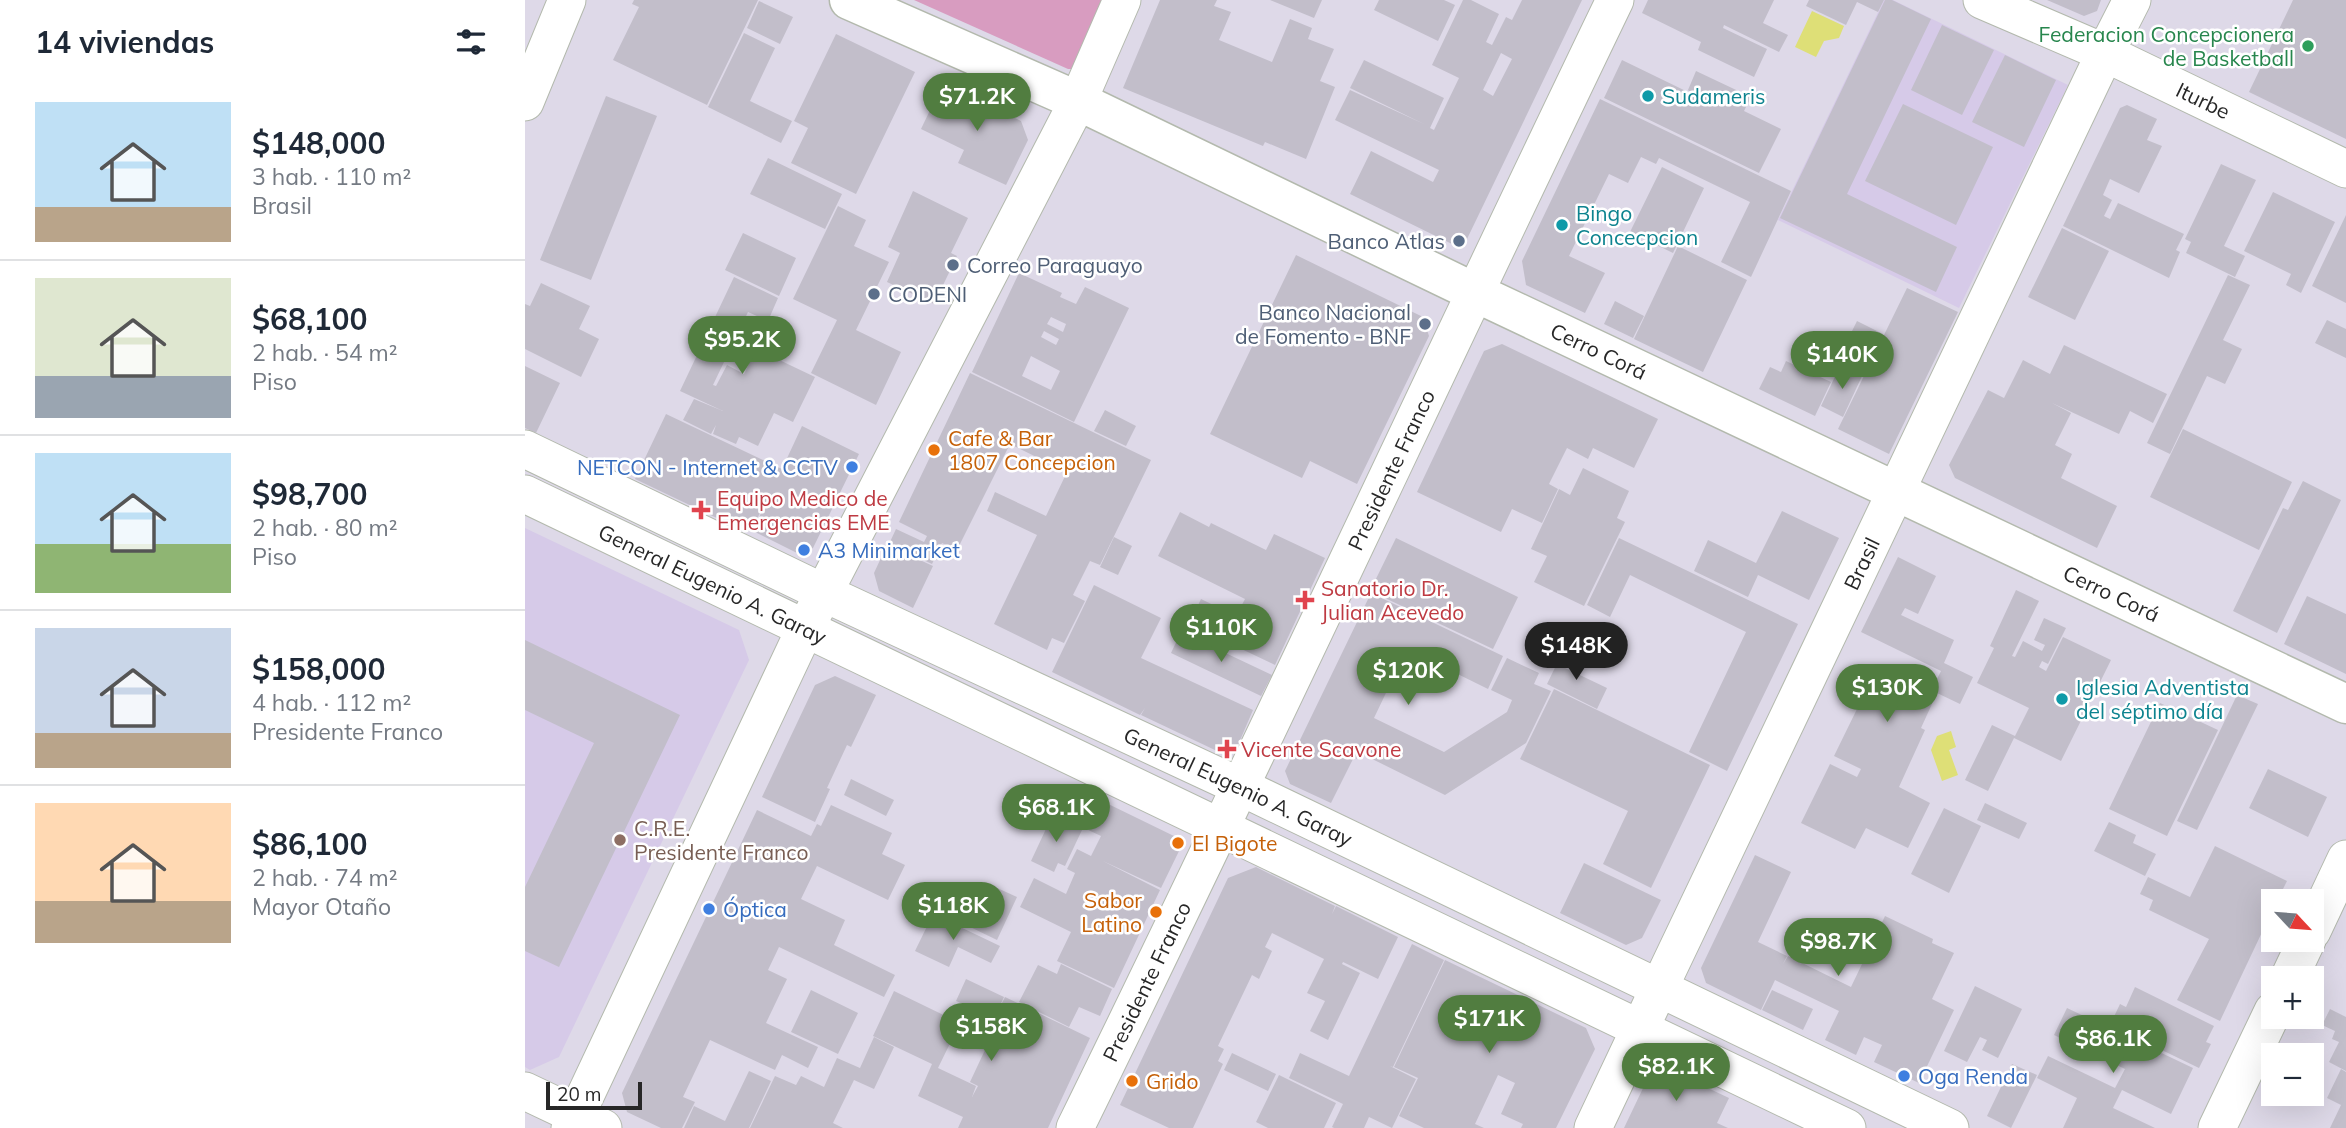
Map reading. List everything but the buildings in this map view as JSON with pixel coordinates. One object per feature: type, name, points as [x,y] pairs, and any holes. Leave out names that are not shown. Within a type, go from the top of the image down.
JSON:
[{"type":"street","points":[[525,102],[567,0]]},
{"type":"street","name":"Cerro Corá","points":[[849,0],[1077,102],[2346,704]]},
{"type":"street","points":[[525,1091],[583,1124],[806,629],[1077,102],[1122,0]]},
{"type":"street","name":"Presidente Franco","points":[[1075,1128],[1222,829],[1474,292],[1615,0]]},
{"type":"street","name":"Iturbe","points":[[1982,0],[2105,53],[2346,169]]},
{"type":"street","name":"Brasil","points":[[1593,1128],[1657,988],[1898,492],[2132,0]]},
{"type":"street","name":"General Eugenio A. Garay","points":[[525,449],[824,593],[1241,787],[1950,1128]]},
{"type":"street","name":"General Eugenio A. Garay","points":[[525,494],[1847,1128]]},
{"type":"street","points":[[2324,906],[2346,859]]},
{"type":"street","points":[[2217,1128],[2264,1029]]},
{"type":"shaded area","points":[[914,0],[1106,0],[1072,69],[1068,69]]},
{"type":"shaded area","points":[[1884,0],[1893,0],[2068,85],[1959,308],[1778,220]]},
{"type":"shaded area","points":[[1812,11],[1844,26],[1839,38],[1824,41],[1816,57],[1795,47]]},
{"type":"shaded area","points":[[525,528],[739,630],[749,660],[559,1057],[530,1070],[525,1067]]},
{"type":"shaded area","points":[[1951,731],[1956,747],[1949,750],[1958,775],[1942,781],[1931,750],[1937,736]]},
{"type":"place","name":"Federacion Concepcionera de Basketball","points":[[2308,46]]},
{"type":"place","name":"Sudameris","points":[[1648,96]]},
{"type":"place","name":"Bingo Concecpcion","points":[[1562,225]]},
{"type":"place","name":"Banco Atlas","points":[[1459,241]]},
{"type":"place","name":"Correo Paraguayo","points":[[953,265]]},
{"type":"place","name":"CODENI","points":[[874,294]]},
{"type":"place","name":"Banco Nacional de Fomento - BNF","points":[[1425,324]]},
{"type":"place","name":"Cafe & Bar 1807 Concepcion","points":[[934,450]]},
{"type":"place","name":"NETCON - Internet & CCTV","points":[[852,467]]},
{"type":"place","name":"Equipo Medico de Emergencias EME","points":[[701,510]]},
{"type":"place","name":"A3 Minimarket","points":[[804,550]]},
{"type":"place","name":"Sanatorio Dr. Julian Acevedo","points":[[1305,600]]},
{"type":"place","name":"Iglesia Adventista del séptimo día","points":[[2062,699]]},
{"type":"place","name":"Vicente Scavone","points":[[1227,749]]},
{"type":"place","name":"C.R.E. Presidente Franco","points":[[620,840]]},
{"type":"place","name":"El Bigote","points":[[1178,843]]},
{"type":"place","name":"Óptica","points":[[709,909]]},
{"type":"place","name":"Sabor Latino","points":[[1156,912]]},
{"type":"place","name":"Oga Renda","points":[[1904,1076]]},
{"type":"place","name":"Grido","points":[[1132,1081]]}]
